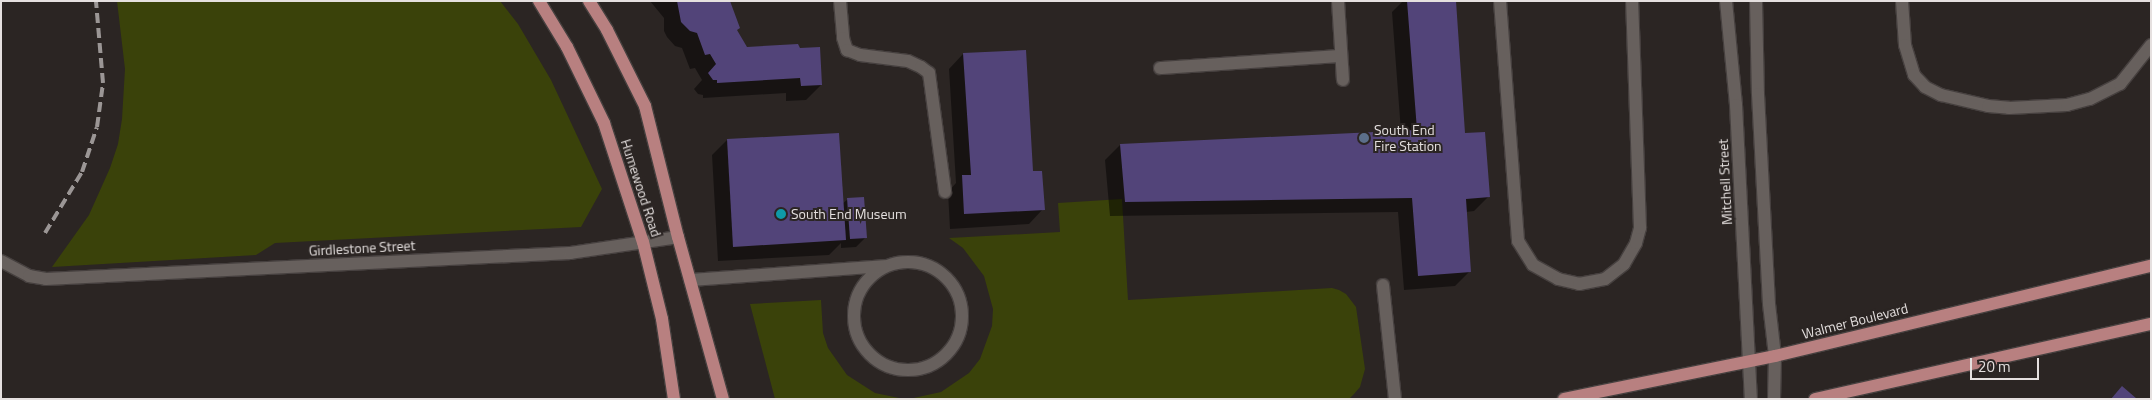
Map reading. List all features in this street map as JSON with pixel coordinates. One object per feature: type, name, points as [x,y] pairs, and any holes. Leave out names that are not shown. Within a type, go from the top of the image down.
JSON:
[{"type":"main road","name":"Humewood Road","points":[[539,1],[567,47],[604,123],[644,242],[662,320],[674,399]]},
{"type":"main road","name":"Humewood Road","points":[[588,1],[607,30],[646,106],[678,237],[723,399]]},
{"type":"main road","name":"Walmer Boulevard","points":[[1564,399],[1776,356],[2151,266]]},
{"type":"main road","points":[[1815,399],[2151,324]]},
{"type":"street","points":[[840,1],[843,38],[847,50],[860,55],[908,61],[921,66],[929,73],[945,192]]},
{"type":"street","points":[[1338,1],[1343,80]]},
{"type":"street","points":[[1500,1],[1518,241],[1533,265],[1558,279],[1579,284],[1605,279],[1624,264],[1636,244],[1640,228],[1632,1]]},
{"type":"street","name":"Mitchell Street","points":[[1726,1],[1736,115],[1751,399]]},
{"type":"street","points":[[1756,1],[1759,113],[1770,304],[1776,356],[1774,399]]},
{"type":"street","points":[[1902,1],[1905,45],[1914,74],[1925,87],[1942,95],[1988,106],[2009,108],[2067,106],[2090,99],[2120,84],[2151,46]]},
{"type":"street","points":[[1160,68],[1341,56]]},
{"type":"street","name":"Girdlestone Street","points":[[1,262],[29,276],[46,279],[570,253],[678,237]]},
{"type":"street","points":[[690,280],[884,266],[913,261],[940,271],[958,293],[963,322],[954,348],[931,367],[903,372],[876,362],[857,340],[852,311],[862,284],[884,266]]},
{"type":"street","points":[[1383,285],[1395,399]]},
{"type":"green space","points":[[117,1],[500,1],[518,24],[551,80],[602,189],[581,227],[275,243],[256,255],[52,267],[89,215],[110,168],[118,144],[122,119],[125,69]]},
{"type":"green space","points":[[1122,199],[1128,300],[1332,288],[1339,290],[1346,294],[1356,307],[1365,369],[1360,387],[1349,399],[909,399],[941,392],[969,373],[980,359],[992,326],[993,309],[984,276],[963,248],[949,238],[1060,232],[1058,203]]},
{"type":"green space","points":[[821,300],[823,333],[828,348],[847,375],[875,393],[904,399],[775,399],[750,304]]},
{"type":"building","points":[[677,1],[730,1],[740,28],[737,30],[747,47],[798,44],[800,48],[820,47],[822,85],[801,86],[800,78],[717,83],[717,80],[713,80],[708,73],[716,64],[710,54],[705,55],[697,33],[690,31],[681,22]]},
{"type":"building","name":"South End Fire Station","points":[[1407,1],[1456,1],[1465,133],[1485,132],[1490,197],[1466,199],[1471,272],[1418,276],[1412,198],[1125,202],[1120,144],[1417,130]]},
{"type":"building","points":[[1026,50],[1033,171],[1042,171],[1045,210],[964,214],[962,175],[971,175],[963,53]]},
{"type":"building","points":[[839,133],[846,240],[733,247],[727,139]]},
{"type":"building","points":[[864,197],[867,238],[850,239],[847,198]]},
{"type":"building","points":[[2122,386],[2137,399],[2111,399]]},
{"type":"railway","points":[[45,233],[82,172],[97,127],[103,83],[96,1]]},
{"type":"place","name":"South End Fire Station","points":[[1364,138]]},
{"type":"place","name":"South End Museum","points":[[781,214]]}]
